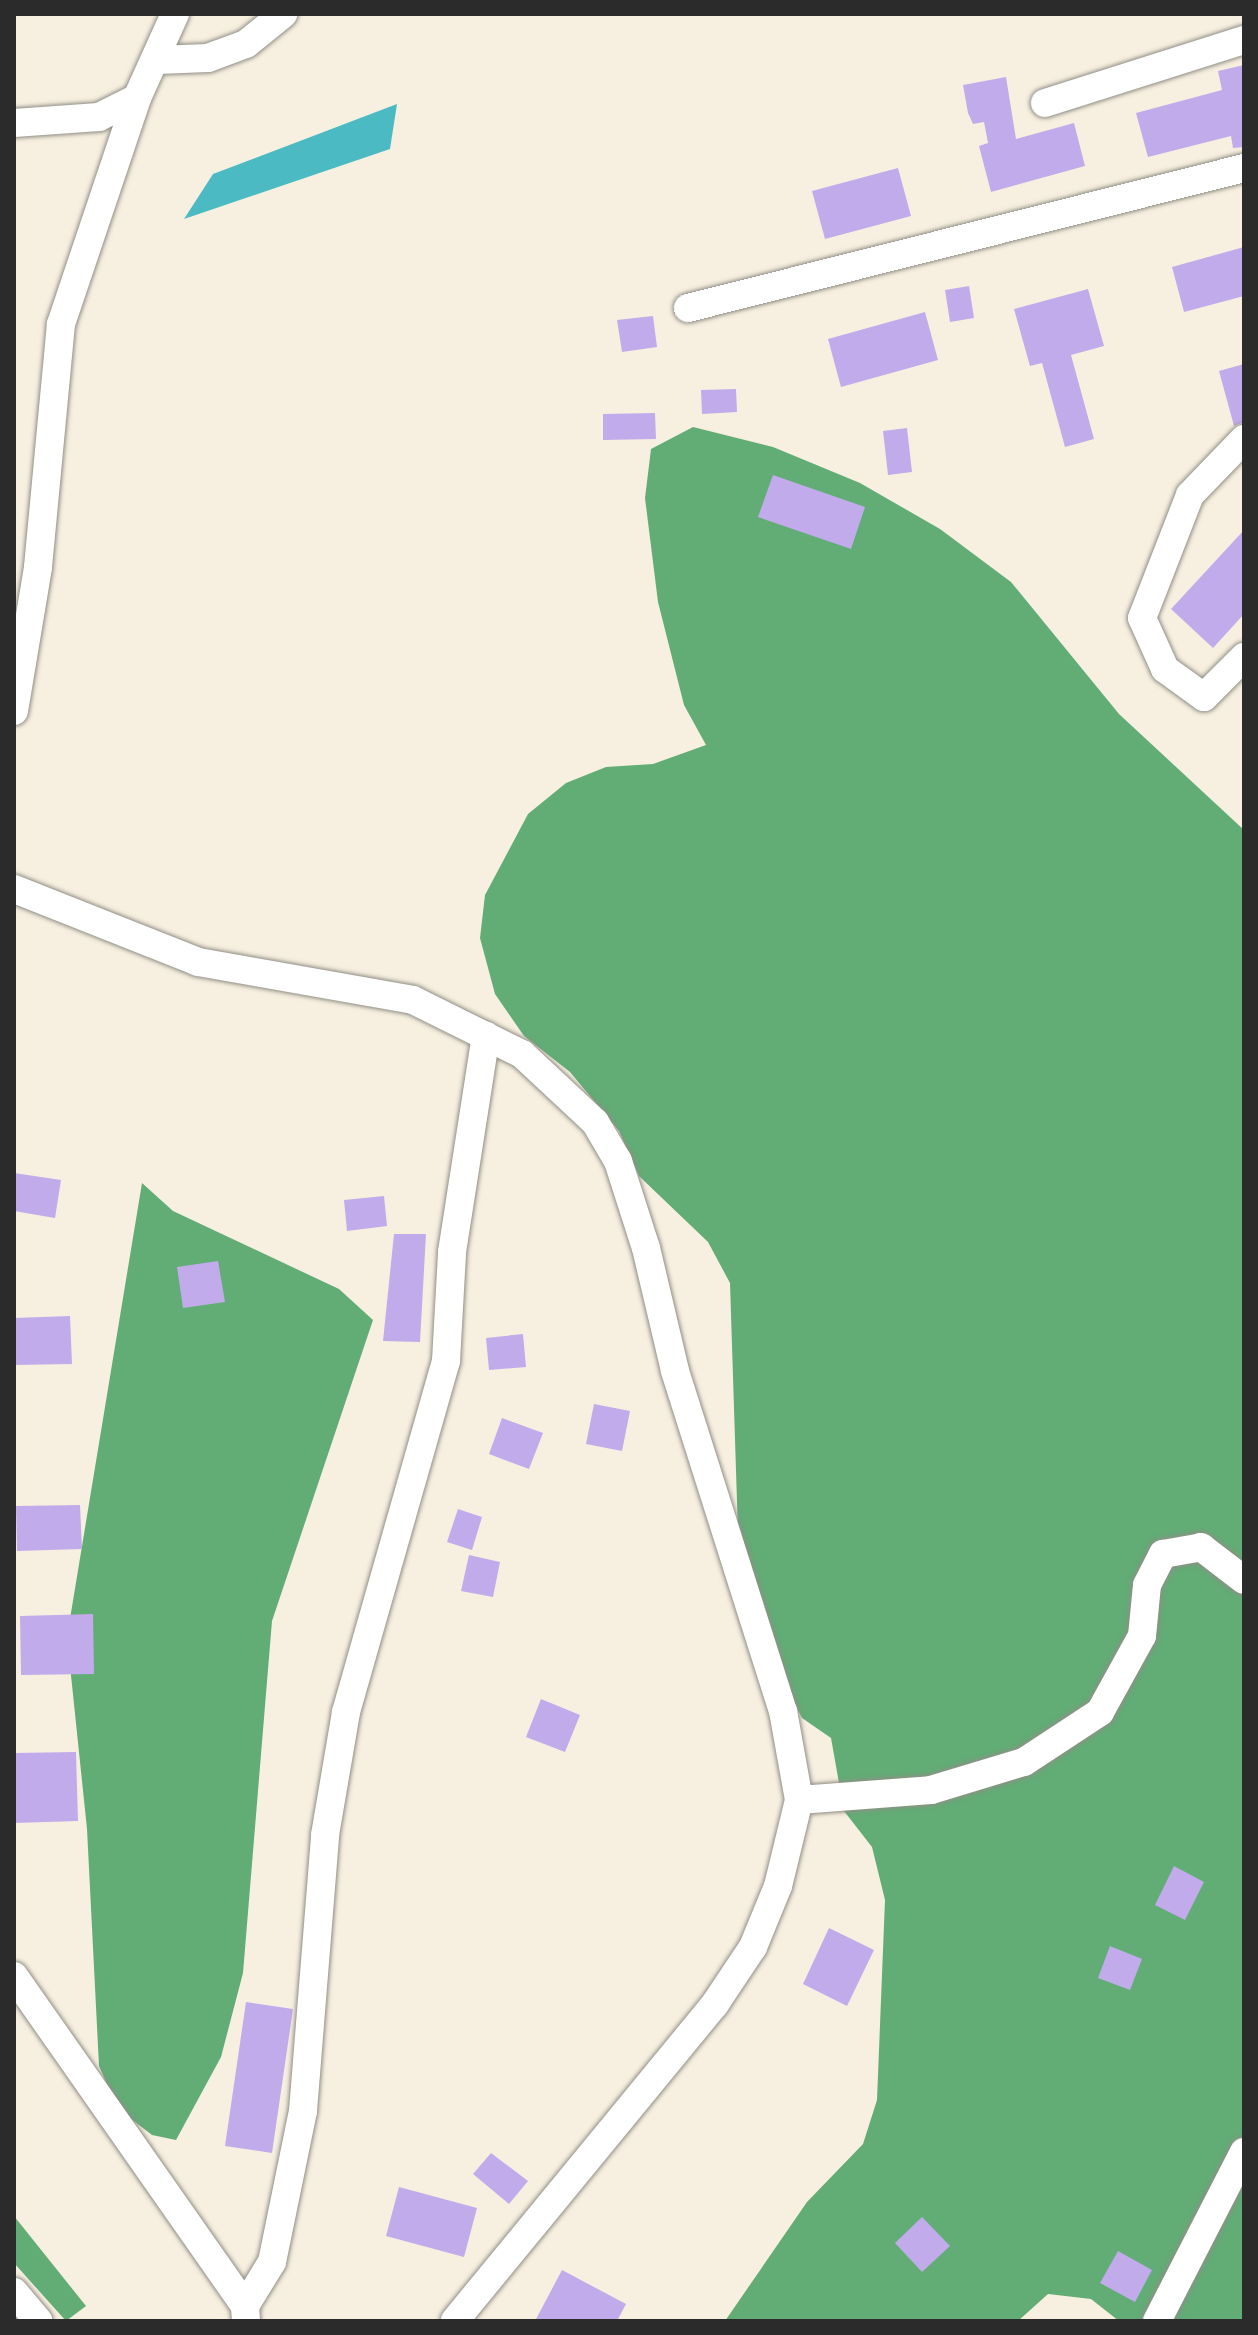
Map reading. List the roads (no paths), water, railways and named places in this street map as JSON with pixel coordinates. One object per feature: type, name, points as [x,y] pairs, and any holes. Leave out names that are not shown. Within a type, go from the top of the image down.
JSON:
[{"type":"street","points":[[14,711],[38,567],[61,324],[137,98],[157,60],[175,14]]},
{"type":"street","points":[[157,60],[208,58],[246,44],[283,14]]},
{"type":"street","points":[[1045,103],[1244,40]]},
{"type":"street","points":[[14,123],[99,117],[137,98]]},
{"type":"street","points":[[688,308],[1244,168]]},
{"type":"street","points":[[1244,439],[1190,495],[1142,618],[1165,669],[1204,697],[1244,657]]},
{"type":"street","points":[[14,889],[198,962],[413,1000],[486,1036],[565,1089],[618,1161],[783,1711],[799,1800],[773,1898],[715,2004],[455,2321]]},
{"type":"street","points":[[14,1976],[246,2314],[272,2262],[303,2111],[325,1835],[346,1712],[446,1361],[455,1225],[486,1036]]},
{"type":"street","points":[[799,1800],[931,1790],[1024,1762],[1100,1712],[1142,1636],[1147,1585],[1163,1554],[1201,1547],[1244,1580]]},
{"type":"street","points":[[1157,2321],[1244,2152]]},
{"type":"street","points":[[14,2292],[38,2321]]},
{"type":"water","points":[[397,104],[390,149],[184,219],[213,174]]}]
